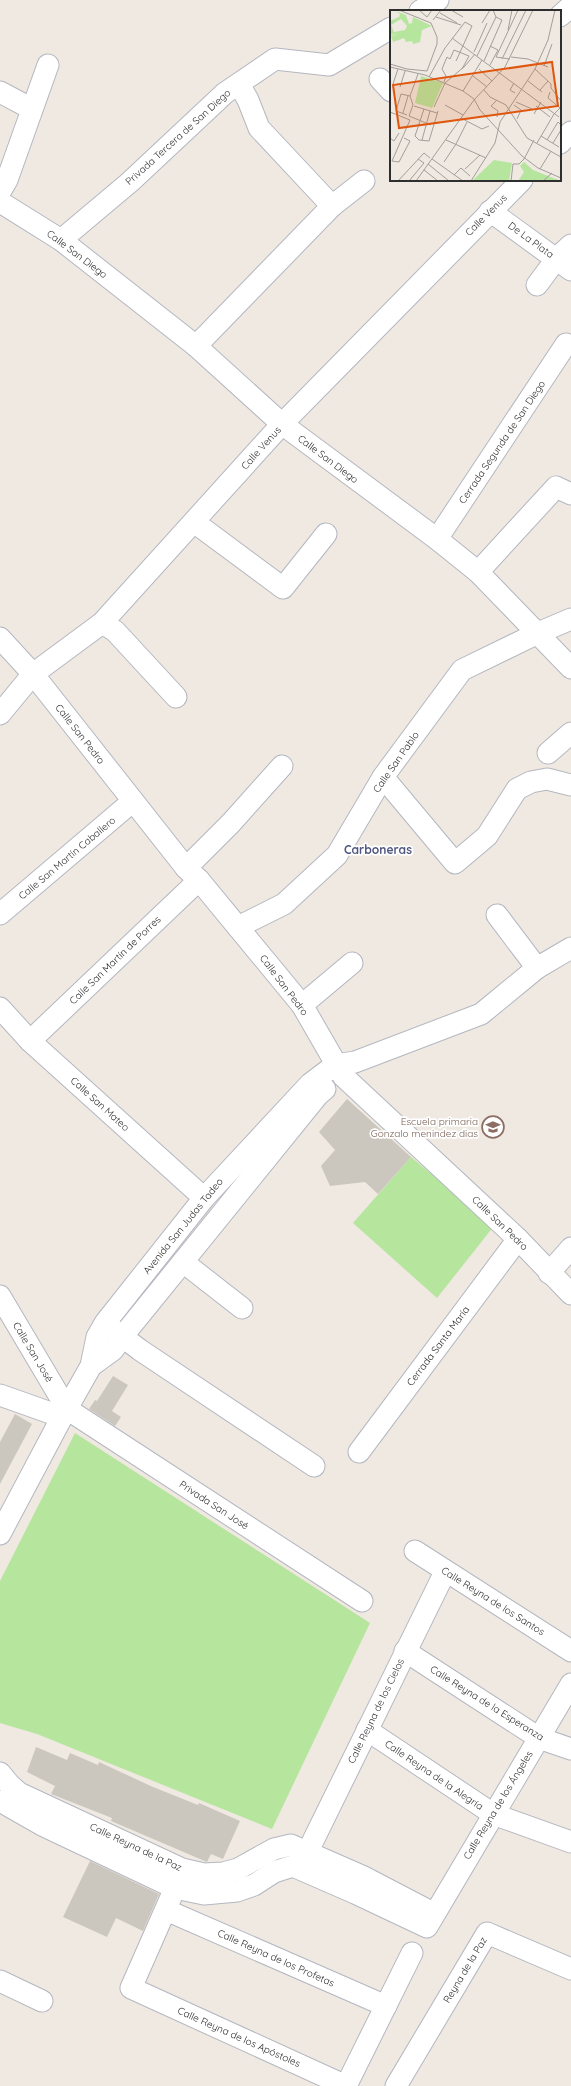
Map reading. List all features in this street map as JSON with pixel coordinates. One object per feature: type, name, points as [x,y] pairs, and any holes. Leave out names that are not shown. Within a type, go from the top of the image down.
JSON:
[{"type":"street","points":[[422,10],[438,0]]},
{"type":"street","points":[[561,15],[571,6]]},
{"type":"street","name":"Privada Tercera de San Diego","points":[[61,240],[130,182],[226,92],[276,59],[329,65],[390,29]]},
{"type":"street","points":[[0,192],[7,180],[48,65]]},
{"type":"street","points":[[239,84],[248,100],[259,128],[332,206]]},
{"type":"street","points":[[0,92],[32,109]]},
{"type":"street","points":[[561,142],[571,132]]},
{"type":"street","points":[[196,346],[332,206],[364,181]]},
{"type":"street","name":"Calle Venus","points":[[0,714],[33,674],[102,623],[282,424],[521,181]]},
{"type":"street","name":"Calle San Diego","points":[[0,202],[61,240],[196,346],[282,424],[437,539],[478,572],[571,668]]},
{"type":"street","name":"De La Plata","points":[[490,211],[566,258]]},
{"type":"street","points":[[537,285],[566,258]]},
{"type":"street","name":"Cerrada Segunda de San Diego","points":[[437,539],[566,344]]},
{"type":"street","points":[[478,572],[556,487],[571,494]]},
{"type":"street","points":[[194,522],[283,588],[326,534]]},
{"type":"street","name":"Calle San Pablo","points":[[238,926],[284,904],[337,855],[383,777],[462,670],[538,633],[571,619]]},
{"type":"street","points":[[102,623],[115,632],[176,697]]},
{"type":"street","name":"Calle San Pedro","points":[[0,638],[33,674],[133,801],[302,1005],[344,1068],[518,1239],[571,1294]]},
{"type":"street","points":[[548,753],[571,733]]},
{"type":"street","name":"Calle San Martín de Porres","points":[[30,1041],[193,874],[231,823],[282,766]]},
{"type":"street","points":[[383,777],[455,863],[487,836],[517,790],[531,782],[547,780],[571,785]]},
{"type":"street","name":"Calle San Martín Caballero","points":[[0,914],[133,801]]},
{"type":"street","points":[[498,915],[537,968]]},
{"type":"street","name":"Avenida San Judas Tadeo","points":[[0,1534],[64,1413],[92,1366],[97,1337],[105,1323],[204,1198],[310,1084],[344,1068],[481,1014],[537,968],[571,948]]},
{"type":"street","points":[[302,1005],[352,963]]},
{"type":"street","name":"Calle San Mateo","points":[[0,1008],[30,1041],[204,1198]]},
{"type":"street","name":"Avenida San Judas Tadeo","points":[[92,1366],[113,1350],[318,1095],[344,1068]]},
{"type":"street","name":"Cerrada Santa María","points":[[359,1452],[518,1239]]},
{"type":"street","points":[[549,1272],[571,1248]]},
{"type":"street","points":[[183,1262],[242,1308]]},
{"type":"street","name":"Calle San José","points":[[0,1296],[64,1413]]},
{"type":"street","points":[[105,1323],[122,1337],[314,1466]]},
{"type":"street","points":[[0,1395],[64,1413]]},
{"type":"street","name":"Privada San José","points":[[64,1413],[362,1602]]},
{"type":"street","name":"Calle Reyna de los Santos","points":[[415,1552],[571,1651]]},
{"type":"street","name":"Calle Reyna de los Cielos","points":[[308,1851],[445,1572]]},
{"type":"street","name":"Calle Reyna de la Esperanza","points":[[405,1651],[539,1738],[571,1749]]},
{"type":"street","name":"Calle Reyna de los Ángeles","points":[[430,1920],[571,1684]]},
{"type":"street","name":"Calle Reyna de la Alegría","points":[[367,1730],[493,1814],[571,1842]]},
{"type":"street","name":"Calle Reyna de la Paz","points":[[0,1773],[8,1784],[19,1793],[132,1844],[182,1869],[204,1874],[238,1870],[274,1849],[291,1845],[308,1851],[359,1885],[430,1920]]},
{"type":"street","name":"Calle Reyna de la Paz","points":[[0,1801],[42,1825],[174,1888],[204,1894],[237,1891],[254,1885],[274,1872],[293,1866],[359,1885]]},
{"type":"street","points":[[122,1862],[132,1844]]},
{"type":"street","points":[[166,1910],[174,1888]]},
{"type":"street","name":"Calle Reyna de los Apóstoles","points":[[166,1910],[132,1988],[346,2086]]},
{"type":"street","name":"Calle Reyna de los Profetas","points":[[166,1910],[386,2006]]},
{"type":"street","name":"Reyna de la Paz","points":[[396,2086],[487,1932],[571,1969]]},
{"type":"street","points":[[346,2086],[412,1953]]},
{"type":"street","points":[[0,1981],[42,2001]]},
{"type":"green space","points":[[411,1157],[494,1226],[437,1298],[353,1223]]},
{"type":"green space","points":[[75,1433],[370,1623],[272,1829],[37,1734],[0,1723],[0,1581]]},
{"type":"building","points":[[347,1099],[411,1157],[378,1194],[365,1182],[330,1186],[321,1166],[335,1150],[319,1132]]},
{"type":"building","points":[[113,1376],[128,1385],[112,1411],[121,1417],[115,1426],[89,1409],[95,1400],[97,1401]]},
{"type":"building","points":[[15,1414],[32,1424],[0,1484],[0,1442]]},
{"type":"building","points":[[36,1747],[67,1760],[70,1753],[98,1765],[99,1762],[153,1787],[198,1805],[199,1803],[240,1821],[223,1859],[211,1854],[207,1862],[111,1821],[112,1818],[51,1794],[55,1786],[27,1772]]},
{"type":"building","points":[[90,1861],[159,1894],[143,1931],[116,1918],[107,1937],[63,1917]]},
{"type":"place","name":"Escuela primaria Gonzalo menindez dias","points":[[493,1127]]},
{"type":"district","name":"Carboneras","points":[[378,849]]}]
